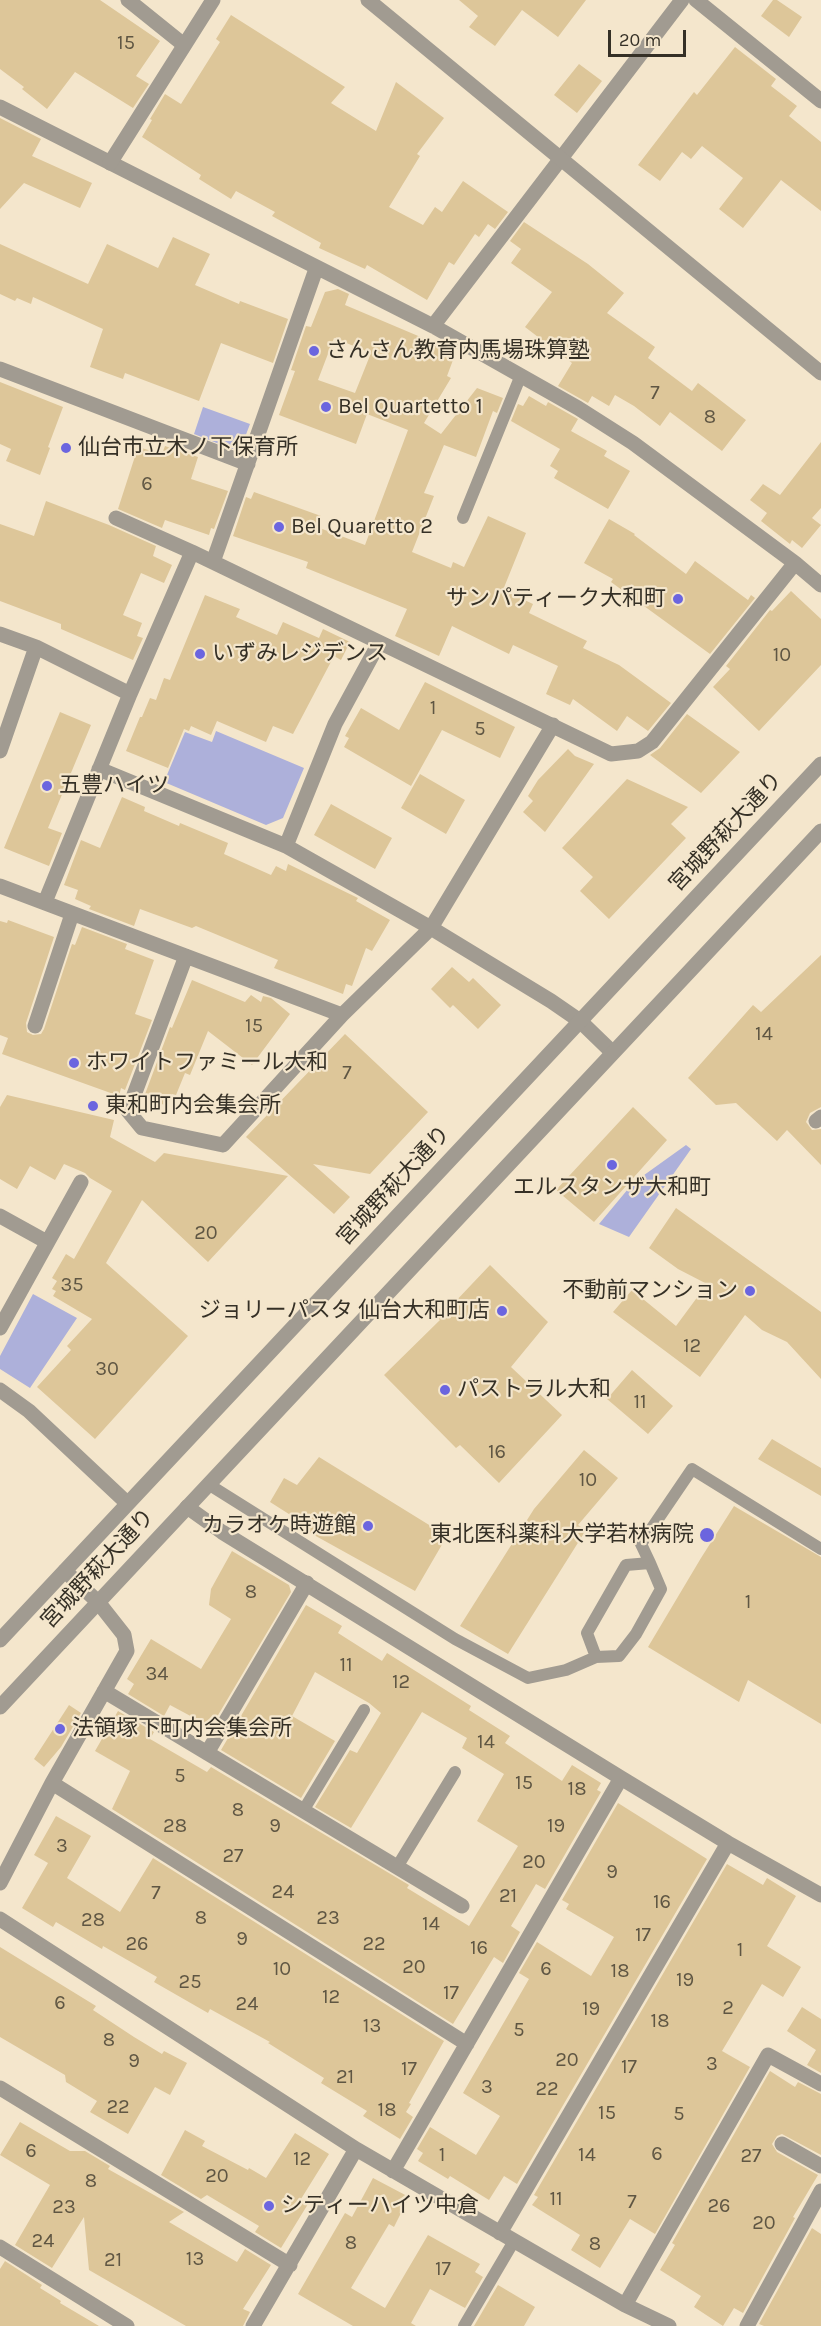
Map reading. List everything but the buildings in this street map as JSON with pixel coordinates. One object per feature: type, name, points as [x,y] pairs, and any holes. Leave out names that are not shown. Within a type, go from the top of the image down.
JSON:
[{"type":"street","points":[[128,0],[184,45]]},
{"type":"street","points":[[110,163],[213,0]]},
{"type":"street","points":[[368,0],[821,373]]},
{"type":"street","points":[[433,326],[682,0]]},
{"type":"street","points":[[696,0],[821,101]]},
{"type":"street","points":[[0,107],[316,269],[433,326],[578,408],[633,443],[795,563],[821,585]]},
{"type":"street","points":[[213,562],[316,269]]},
{"type":"street","points":[[0,369],[248,464]]},
{"type":"street","points":[[116,518],[213,562],[610,754],[638,751],[652,742],[795,563]]},
{"type":"street","points":[[45,902],[130,694],[192,552]]},
{"type":"street","points":[[0,634],[36,647],[130,694]]},
{"type":"street","points":[[286,846],[336,724],[379,643]]},
{"type":"street","points":[[0,751],[36,647]]},
{"type":"street","points":[[186,957],[128,1111],[142,1128],[223,1145],[342,1015],[431,928],[553,725]]},
{"type":"street","name":"宮城野萩大通り","points":[[0,1640],[821,764]]},
{"type":"street","points":[[99,769],[286,846],[431,928],[551,1000],[580,1021],[612,1052]]},
{"type":"street","name":"宮城野萩大通り","points":[[0,1707],[821,831]]},
{"type":"street","points":[[0,886],[342,1015]]},
{"type":"street","points":[[35,1026],[72,914]]},
{"type":"street","points":[[0,1328],[81,1182]]},
{"type":"street","points":[[0,1216],[47,1242]]},
{"type":"street","points":[[0,1390],[29,1411],[127,1503]]},
{"type":"street","points":[[187,1507],[222,1532],[621,1778],[728,1843],[821,1895]]},
{"type":"street","points":[[0,1883],[52,1783],[127,1652],[124,1635],[98,1602],[65,1571]]},
{"type":"street","points":[[207,1753],[307,1583]]},
{"type":"street","points":[[104,1691],[462,1906]]},
{"type":"street","points":[[393,2171],[621,1778]]},
{"type":"street","points":[[52,1783],[467,2044]]},
{"type":"street","points":[[500,2233],[728,1843]]},
{"type":"street","points":[[0,1919],[356,2149],[625,2306],[669,2326]]},
{"type":"street","points":[[625,2306],[768,2055],[821,2084]]},
{"type":"street","points":[[0,2088],[290,2265]]},
{"type":"street","points":[[782,2144],[821,2166]]},
{"type":"street","points":[[253,2326],[356,2149]]},
{"type":"street","points":[[747,2326],[821,2191]]},
{"type":"street","points":[[0,2247],[127,2326]]},
{"type":"lane","points":[[463,518],[521,375]]},
{"type":"lane","points":[[208,1484],[455,1639],[528,1678],[566,1670],[596,1658],[620,1656],[636,1634],[661,1588],[641,1544],[692,1469],[821,1549]]},
{"type":"lane","points":[[596,1658],[587,1634],[626,1565],[650,1563]]},
{"type":"lane","points":[[303,1811],[364,1710]]},
{"type":"lane","points":[[397,1867],[455,1772]]},
{"type":"lane","points":[[465,2326],[514,2241]]},
{"type":"shaded area","points":[[203,407],[250,424],[242,445],[232,449],[194,434]]},
{"type":"shaded area","points":[[216,731],[304,768],[283,818],[266,825],[164,782],[185,732],[212,742]]},
{"type":"shaded area","points":[[686,1145],[691,1149],[629,1237],[599,1224],[633,1183]]},
{"type":"shaded area","points":[[33,1294],[77,1318],[30,1388],[0,1369],[0,1356]]},
{"type":"place","name":"さんさん教育内馬場珠算塾","points":[[314,351]]},
{"type":"place","name":"Bel Quartetto 1","points":[[326,407]]},
{"type":"place","name":"仙台市立木ノ下保育所","points":[[66,448]]},
{"type":"place","name":"Bel Quaretto 2","points":[[279,527]]},
{"type":"place","name":"サンパティーク大和町","points":[[678,599]]},
{"type":"place","name":"いずみレジデンス","points":[[200,654]]},
{"type":"place","name":"五豊ハイツ","points":[[47,786]]},
{"type":"place","name":"ホワイトファミール大和","points":[[74,1063]]},
{"type":"place","name":"東和町内会集会所","points":[[93,1106]]},
{"type":"place","name":"エルスタンザ大和町","points":[[612,1165]]},
{"type":"place","name":"不動前マンション","points":[[750,1291]]},
{"type":"place","name":"ジョリーパスタ 仙台大和町店","points":[[502,1311]]},
{"type":"place","name":"パストラル大和","points":[[445,1390]]},
{"type":"place","name":"カラオケ時遊館","points":[[368,1526]]},
{"type":"place","name":"東北医科薬科大学若林病院","points":[[707,1535]]},
{"type":"place","name":"法領塚下町内会集会所","points":[[60,1729]]},
{"type":"place","name":"シティーハイツ中倉","points":[[269,2206]]}]
